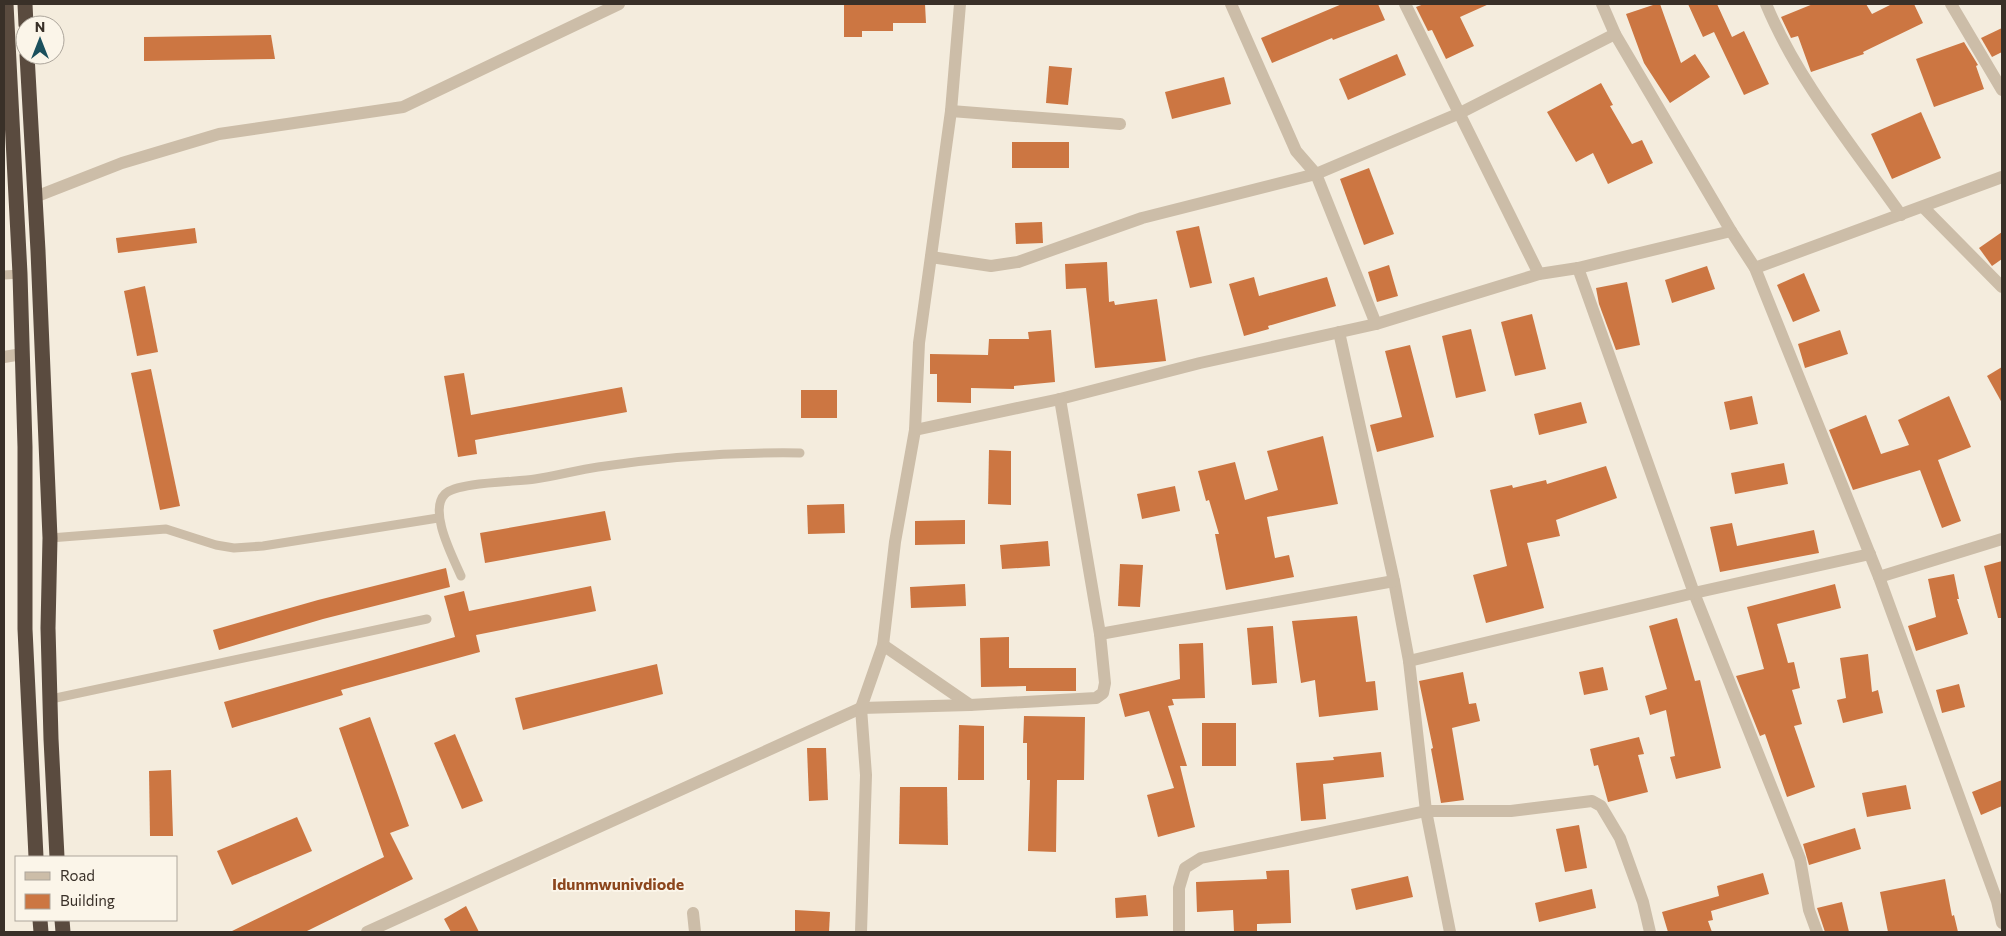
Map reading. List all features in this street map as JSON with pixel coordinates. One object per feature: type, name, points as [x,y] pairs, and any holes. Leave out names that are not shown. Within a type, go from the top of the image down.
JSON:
[{"type":"highway","points":[[6,4],[6,54],[20,274],[25,446],[25,629],[36,856]]},
{"type":"highway","points":[[29,65],[50,538],[48,628],[57,856]]},
{"type":"highway","points":[[25,629],[48,628]]},
{"type":"street","points":[[36,197],[122,163],[219,134],[403,108],[619,4]]},
{"type":"street","points":[[861,932],[866,775],[861,708],[883,645],[895,542],[914,430],[919,343],[951,112],[960,4]]},
{"type":"street","points":[[1231,4],[1296,151],[1316,174],[1376,324]]},
{"type":"street","points":[[1405,4],[1539,274]]},
{"type":"street","points":[[1766,4],[1778,31],[1820,101],[1902,215]]},
{"type":"street","points":[[1951,4],[2002,90]]},
{"type":"street","points":[[1607,5],[1615,34],[1731,231],[1755,268],[1879,577],[2000,900],[2002,923]]},
{"type":"street","points":[[931,257],[991,266],[1018,262],[1142,218],[1316,174],[1460,113],[1615,34]]},
{"type":"street","points":[[951,112],[1120,124]]},
{"type":"street","points":[[1755,268],[1924,208],[2002,177]]},
{"type":"street","points":[[1924,208],[2002,287]]},
{"type":"street","points":[[914,430],[1060,399],[1200,362],[1376,324],[1539,274],[1578,268],[1731,231]]},
{"type":"street","points":[[1578,268],[1694,593],[1800,859],[1809,910],[1816,932]]},
{"type":"street","points":[[1339,332],[1394,581],[1409,661],[1426,811],[1450,932]]},
{"type":"street","points":[[4,357],[22,354]]},
{"type":"street","points":[[367,932],[861,708],[970,705],[1096,698],[1104,693],[1105,683],[1100,634],[1060,399]]},
{"type":"street","points":[[1879,577],[2002,539]]},
{"type":"street","points":[[1409,661],[1694,593],[1870,554]]},
{"type":"street","points":[[1100,634],[1394,581]]},
{"type":"street","points":[[883,645],[970,705]]},
{"type":"street","points":[[1179,932],[1179,888],[1185,868],[1201,858],[1426,811],[1511,811],[1592,801],[1601,806],[1620,838],[1650,932]]},
{"type":"street","points":[[693,913],[695,932]]},
{"type":"lane","points":[[4,275],[20,274]]},
{"type":"lane","points":[[460,576],[438,518],[441,500],[446,493],[458,487],[534,479],[599,467],[708,455],[764,452],[800,453]]},
{"type":"lane","points":[[50,538],[166,528],[216,545],[234,548],[263,546],[438,518]]},
{"type":"lane","points":[[50,699],[427,619]]},
{"type":"building","points":[[844,4],[925,4],[926,23],[893,23],[893,31],[862,31],[862,37],[844,37]]},
{"type":"building","points":[[1342,4],[1378,4],[1385,20],[1333,40],[1332,38],[1272,63],[1261,38]]},
{"type":"building","points":[[1424,4],[1489,4],[1460,17],[1474,46],[1446,59],[1432,30],[1428,31],[1416,7]]},
{"type":"building","points":[[1660,4],[1681,63],[1695,54],[1710,77],[1670,103],[1644,63],[1626,14]]},
{"type":"building","points":[[1688,4],[1717,4],[1732,37],[1744,31],[1769,84],[1744,95],[1714,32],[1703,37]]},
{"type":"building","points":[[1813,4],[1866,4],[1872,14],[1892,4],[1914,4],[1923,23],[1863,52],[1864,54],[1811,72],[1798,36],[1791,38],[1781,17]]},
{"type":"building","points":[[2002,28],[2002,52],[1992,57],[1981,38]]},
{"type":"building","points":[[271,35],[275,59],[144,61],[144,37]]},
{"type":"building","points":[[1964,42],[1978,65],[1976,66],[1984,89],[1934,107],[1916,59]]},
{"type":"building","points":[[1397,54],[1406,75],[1348,100],[1339,79]]},
{"type":"building","points":[[1049,66],[1072,68],[1068,105],[1046,103]]},
{"type":"building","points":[[1224,77],[1231,104],[1172,119],[1165,92]]},
{"type":"building","points":[[1601,83],[1613,105],[1610,106],[1632,144],[1642,140],[1653,163],[1608,184],[1593,153],[1576,162],[1547,112]]},
{"type":"building","points":[[1921,112],[1941,158],[1892,179],[1871,134]]},
{"type":"building","points":[[1012,142],[1069,142],[1069,168],[1012,168]]},
{"type":"building","points":[[1369,168],[1394,234],[1364,245],[1340,179]]},
{"type":"building","points":[[1042,222],[1043,243],[1016,244],[1015,223]]},
{"type":"building","points":[[1199,226],[1212,283],[1190,288],[1176,231]]},
{"type":"building","points":[[195,228],[197,243],[118,253],[116,238]]},
{"type":"building","points":[[2002,232],[2002,259],[1992,266],[1979,248]]},
{"type":"building","points":[[1107,262],[1109,302],[1114,301],[1115,305],[1157,299],[1166,361],[1095,368],[1086,288],[1066,289],[1065,264]]},
{"type":"building","points":[[1389,265],[1398,296],[1377,302],[1368,272]]},
{"type":"building","points":[[1707,266],[1715,289],[1672,303],[1665,280]]},
{"type":"building","points":[[1804,273],[1820,311],[1793,322],[1777,285]]},
{"type":"building","points":[[1254,277],[1259,296],[1327,277],[1336,306],[1268,326],[1269,329],[1244,336],[1229,284]]},
{"type":"building","points":[[1627,282],[1640,345],[1616,350],[1599,304],[1596,288]]},
{"type":"building","points":[[145,286],[158,352],[137,356],[124,291]]},
{"type":"building","points":[[1532,314],[1546,369],[1515,376],[1501,322]]},
{"type":"building","points":[[1471,329],[1486,391],[1456,398],[1442,336]]},
{"type":"building","points":[[1051,330],[1055,382],[1014,386],[1014,389],[971,388],[971,403],[937,402],[937,374],[930,374],[930,354],[988,355],[989,339],[1029,339],[1028,332]]},
{"type":"building","points":[[1840,330],[1848,354],[1805,368],[1798,344]]},
{"type":"building","points":[[1410,345],[1434,437],[1377,452],[1370,425],[1402,417],[1385,351]]},
{"type":"building","points":[[2002,367],[2002,403],[1987,376]]},
{"type":"building","points":[[151,369],[180,506],[160,510],[131,373]]},
{"type":"building","points":[[464,373],[471,415],[622,387],[627,412],[475,440],[477,454],[458,457],[444,376]]},
{"type":"building","points":[[801,390],[837,390],[837,418],[801,418]]},
{"type":"building","points":[[1752,396],[1758,424],[1730,430],[1724,402]]},
{"type":"building","points":[[1949,396],[1971,447],[1938,460],[1961,521],[1942,528],[1920,470],[1853,490],[1829,430],[1866,415],[1881,454],[1909,445],[1898,420]]},
{"type":"building","points":[[1581,402],[1587,423],[1539,435],[1534,414]]},
{"type":"building","points":[[1323,436],[1338,504],[1267,517],[1275,558],[1289,555],[1294,577],[1226,590],[1215,534],[1219,534],[1209,500],[1206,501],[1198,471],[1235,462],[1245,500],[1278,490],[1267,451]]},
{"type":"building","points":[[989,450],[1011,451],[1011,505],[988,504]]},
{"type":"building","points":[[1784,463],[1788,484],[1735,494],[1731,473]]},
{"type":"building","points":[[1606,466],[1617,498],[1556,520],[1560,536],[1527,543],[1544,608],[1486,623],[1473,575],[1507,566],[1490,490],[1512,485],[1513,488],[1546,480],[1547,484]]},
{"type":"building","points":[[1175,486],[1180,511],[1142,519],[1137,494]]},
{"type":"building","points":[[844,504],[845,533],[808,534],[807,505]]},
{"type":"building","points":[[605,511],[611,540],[485,563],[480,533]]},
{"type":"building","points":[[965,520],[965,544],[915,545],[915,521]]},
{"type":"building","points":[[1732,523],[1737,546],[1814,530],[1819,553],[1720,572],[1710,527]]},
{"type":"building","points":[[1048,541],[1050,566],[1002,569],[1000,545]]},
{"type":"building","points":[[2002,561],[2002,618],[1998,618],[1984,566]]},
{"type":"building","points":[[1120,564],[1143,565],[1140,607],[1118,606]]},
{"type":"building","points":[[446,568],[450,587],[323,619],[219,650],[213,630],[318,600]]},
{"type":"building","points":[[1954,574],[1959,599],[1957,599],[1968,634],[1916,651],[1908,626],[1936,617],[1928,579]]},
{"type":"building","points":[[965,584],[966,606],[911,608],[910,587]]},
{"type":"building","points":[[1835,584],[1841,608],[1777,624],[1788,663],[1794,662],[1800,688],[1792,690],[1802,724],[1794,726],[1815,787],[1787,797],[1765,734],[1760,736],[1736,676],[1764,669],[1747,607]]},
{"type":"building","points":[[591,586],[596,611],[476,635],[480,652],[341,690],[343,695],[232,728],[224,702],[455,637],[444,596],[464,591],[469,611]]},
{"type":"building","points":[[1357,616],[1366,682],[1375,681],[1378,710],[1319,717],[1315,680],[1301,683],[1292,621]]},
{"type":"building","points":[[1677,618],[1695,681],[1700,680],[1721,768],[1676,779],[1670,757],[1675,756],[1666,710],[1650,715],[1645,696],[1667,689],[1649,626]]},
{"type":"building","points":[[1273,626],[1277,683],[1252,685],[1247,628]]},
{"type":"building","points":[[1009,637],[1009,668],[1076,668],[1076,691],[1026,691],[1026,686],[981,687],[980,638]]},
{"type":"building","points":[[1203,643],[1205,698],[1172,699],[1174,705],[1168,706],[1187,766],[1180,766],[1195,827],[1158,837],[1147,795],[1174,788],[1149,711],[1125,717],[1119,694],[1180,679],[1179,644]]},
{"type":"building","points":[[1868,654],[1872,692],[1878,690],[1883,713],[1843,723],[1837,700],[1846,698],[1840,658]]},
{"type":"building","points":[[657,664],[663,694],[523,730],[515,698]]},
{"type":"building","points":[[1603,667],[1608,690],[1584,695],[1579,672]]},
{"type":"building","points":[[1463,672],[1469,704],[1476,703],[1480,721],[1452,728],[1464,800],[1441,803],[1431,749],[1433,748],[1419,681]]},
{"type":"building","points":[[1959,684],[1965,707],[1942,713],[1936,690]]},
{"type":"building","points":[[1024,716],[1085,717],[1084,780],[1057,780],[1056,852],[1028,851],[1030,780],[1027,780],[1027,743],[1023,743]]},
{"type":"building","points":[[370,717],[409,826],[390,833],[413,879],[305,932],[230,932],[384,857],[339,728]]},
{"type":"building","points":[[1202,723],[1236,723],[1236,766],[1202,766]]},
{"type":"building","points":[[959,725],[984,726],[984,780],[958,780]]},
{"type":"building","points":[[455,734],[483,801],[462,809],[434,743]]},
{"type":"building","points":[[1639,737],[1644,754],[1638,755],[1648,792],[1608,802],[1598,765],[1594,766],[1590,749]]},
{"type":"building","points":[[807,748],[826,748],[828,800],[809,801]]},
{"type":"building","points":[[1381,752],[1384,777],[1323,784],[1326,819],[1301,821],[1296,763],[1334,760],[1333,757]]},
{"type":"building","points":[[171,770],[173,836],[150,836],[149,771]]},
{"type":"building","points":[[2002,780],[2002,806],[1981,815],[1972,792]]},
{"type":"building","points":[[1906,785],[1911,809],[1867,817],[1862,793]]},
{"type":"building","points":[[900,787],[947,787],[948,845],[899,844]]},
{"type":"building","points":[[297,817],[312,851],[232,885],[217,851]]},
{"type":"building","points":[[1579,825],[1587,868],[1565,872],[1556,829]]},
{"type":"building","points":[[1855,828],[1861,849],[1809,865],[1803,844]]},
{"type":"building","points":[[1289,870],[1291,923],[1257,924],[1257,932],[1234,932],[1233,910],[1197,912],[1196,882],[1267,879],[1266,871]]},
{"type":"building","points":[[1763,873],[1769,894],[1711,911],[1713,920],[1708,921],[1712,932],[1668,932],[1662,912],[1719,896],[1717,886]]},
{"type":"building","points":[[1408,876],[1413,897],[1356,910],[1351,889]]},
{"type":"building","points":[[1945,879],[1952,916],[1954,915],[1958,932],[1888,932],[1880,892]]},
{"type":"building","points":[[1592,889],[1596,908],[1539,922],[1535,903]]},
{"type":"building","points":[[1146,895],[1148,916],[1116,918],[1115,898]]},
{"type":"building","points":[[1842,902],[1849,932],[1825,932],[1817,908]]},
{"type":"building","points":[[466,906],[479,932],[451,932],[444,919]]},
{"type":"building","points":[[795,910],[830,912],[829,932],[795,932]]},
{"type":"district","name":"Idunmwunivdiode","points":[[618,884]]}]
